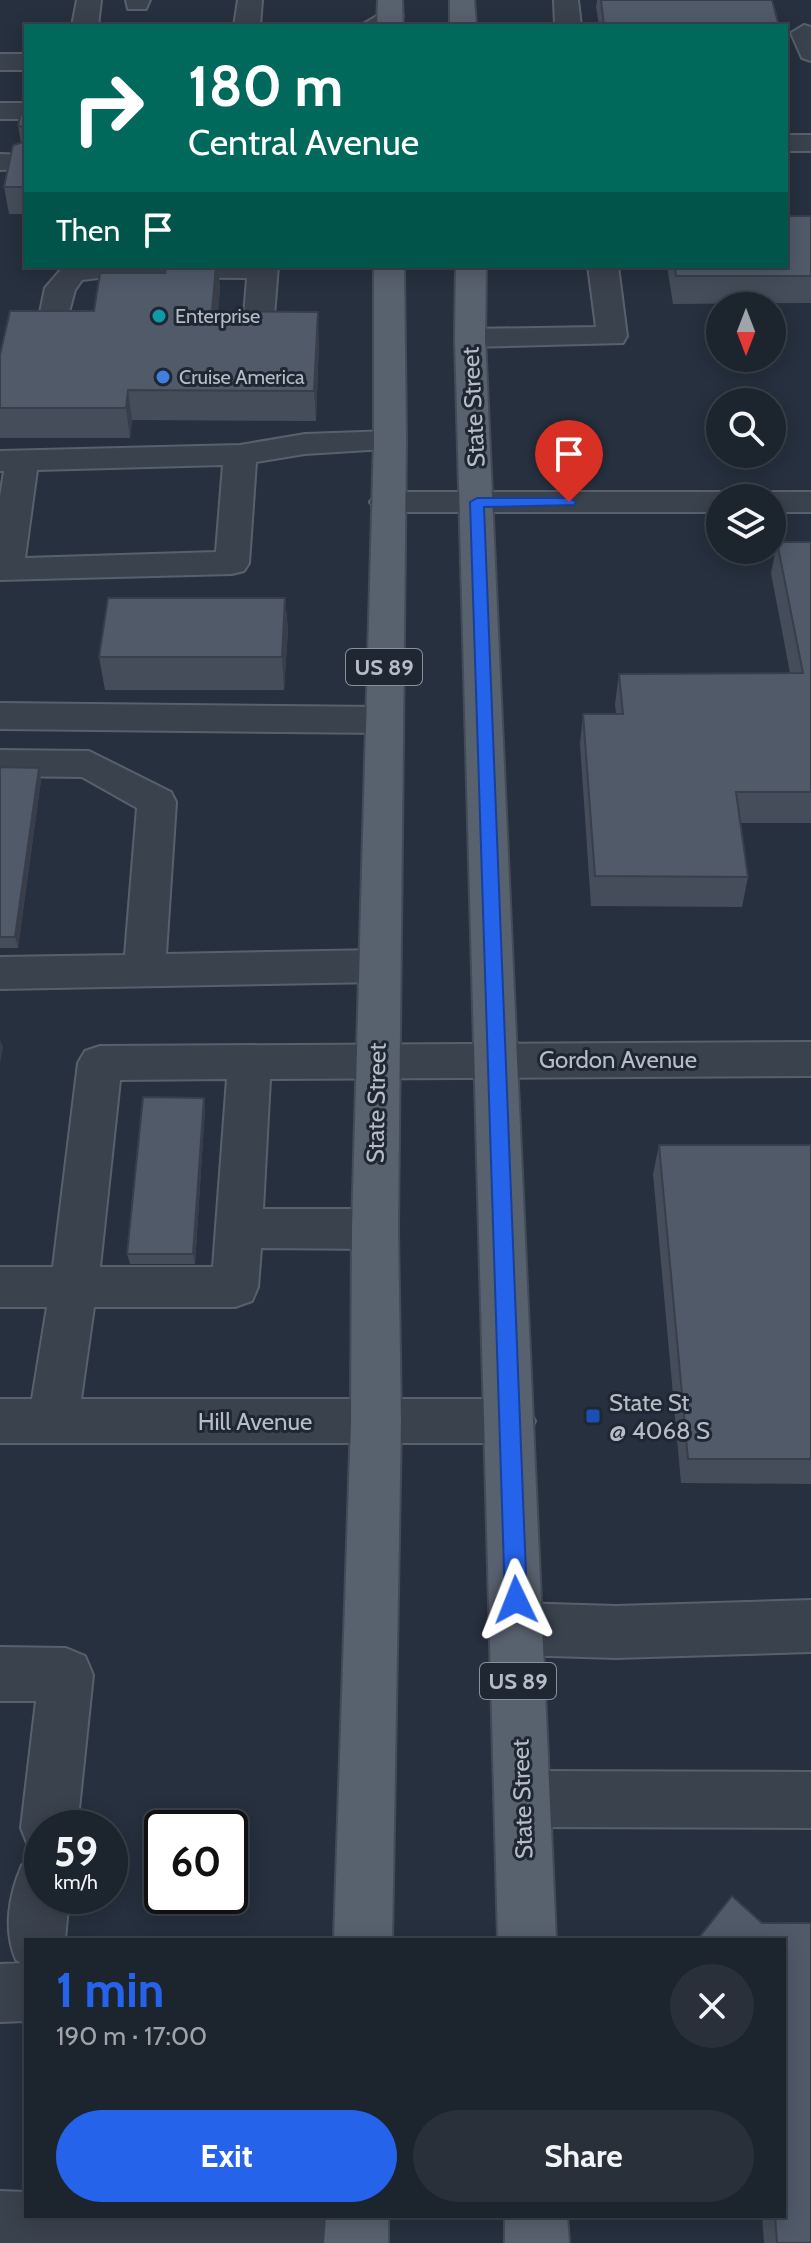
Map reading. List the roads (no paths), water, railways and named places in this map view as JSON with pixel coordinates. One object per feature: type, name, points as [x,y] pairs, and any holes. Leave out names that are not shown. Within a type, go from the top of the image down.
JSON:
[{"type":"main road","points":[[462,0],[463,24]]},
{"type":"main road","name":"State Street","points":[[363,1938],[376,1421],[375,1229],[390,441],[389,268]]},
{"type":"main road","name":"State Street","points":[[471,268],[470,338],[527,1938]]},
{"type":"main road","points":[[536,2218],[537,2243]]},
{"type":"street","points":[[85,24],[89,0]]},
{"type":"street","points":[[247,24],[250,0]]},
{"type":"street","points":[[566,0],[568,24]]},
{"type":"street","points":[[0,62],[24,62]]},
{"type":"street","points":[[0,111],[24,111]]},
{"type":"street","points":[[788,143],[811,143]]},
{"type":"street","points":[[51,332],[60,288],[73,273],[107,268]]},
{"type":"street","points":[[258,329],[263,268]]},
{"type":"street","points":[[470,338],[612,336],[603,268]]},
{"type":"street","points":[[240,455],[232,563],[6,570],[11,461],[240,455],[305,444],[390,441]]},
{"type":"street","points":[[387,502],[706,502]]},
{"type":"street","points":[[786,502],[811,502]]},
{"type":"street","points":[[0,716],[383,720]]},
{"type":"street","points":[[0,763],[89,764],[157,802],[144,970]]},
{"type":"street","points":[[0,973],[379,966]]},
{"type":"street","name":"Gordon Avenue","points":[[74,1287],[100,1063],[811,1059]]},
{"type":"street","points":[[0,1287],[235,1287],[250,1061]]},
{"type":"street","points":[[240,1228],[375,1229]]},
{"type":"street","points":[[53,1421],[74,1287]]},
{"type":"street","name":"Hill Avenue","points":[[0,1421],[510,1421]]},
{"type":"street","points":[[517,1629],[616,1632],[811,1626]]},
{"type":"street","points":[[0,1674],[66,1675],[51,1810]]},
{"type":"street","points":[[522,1799],[811,1800]]},
{"type":"street","points":[[36,1938],[39,1914]]},
{"type":"street","points":[[0,1993],[24,1992]]},
{"type":"street","points":[[0,2222],[356,2231]]},
{"type":"place","name":"Enterprise","points":[[159,316]]},
{"type":"place","name":"Cruise America","points":[[163,377]]},
{"type":"place","name":"State St @ 4068 S","points":[[593,1416]]}]
